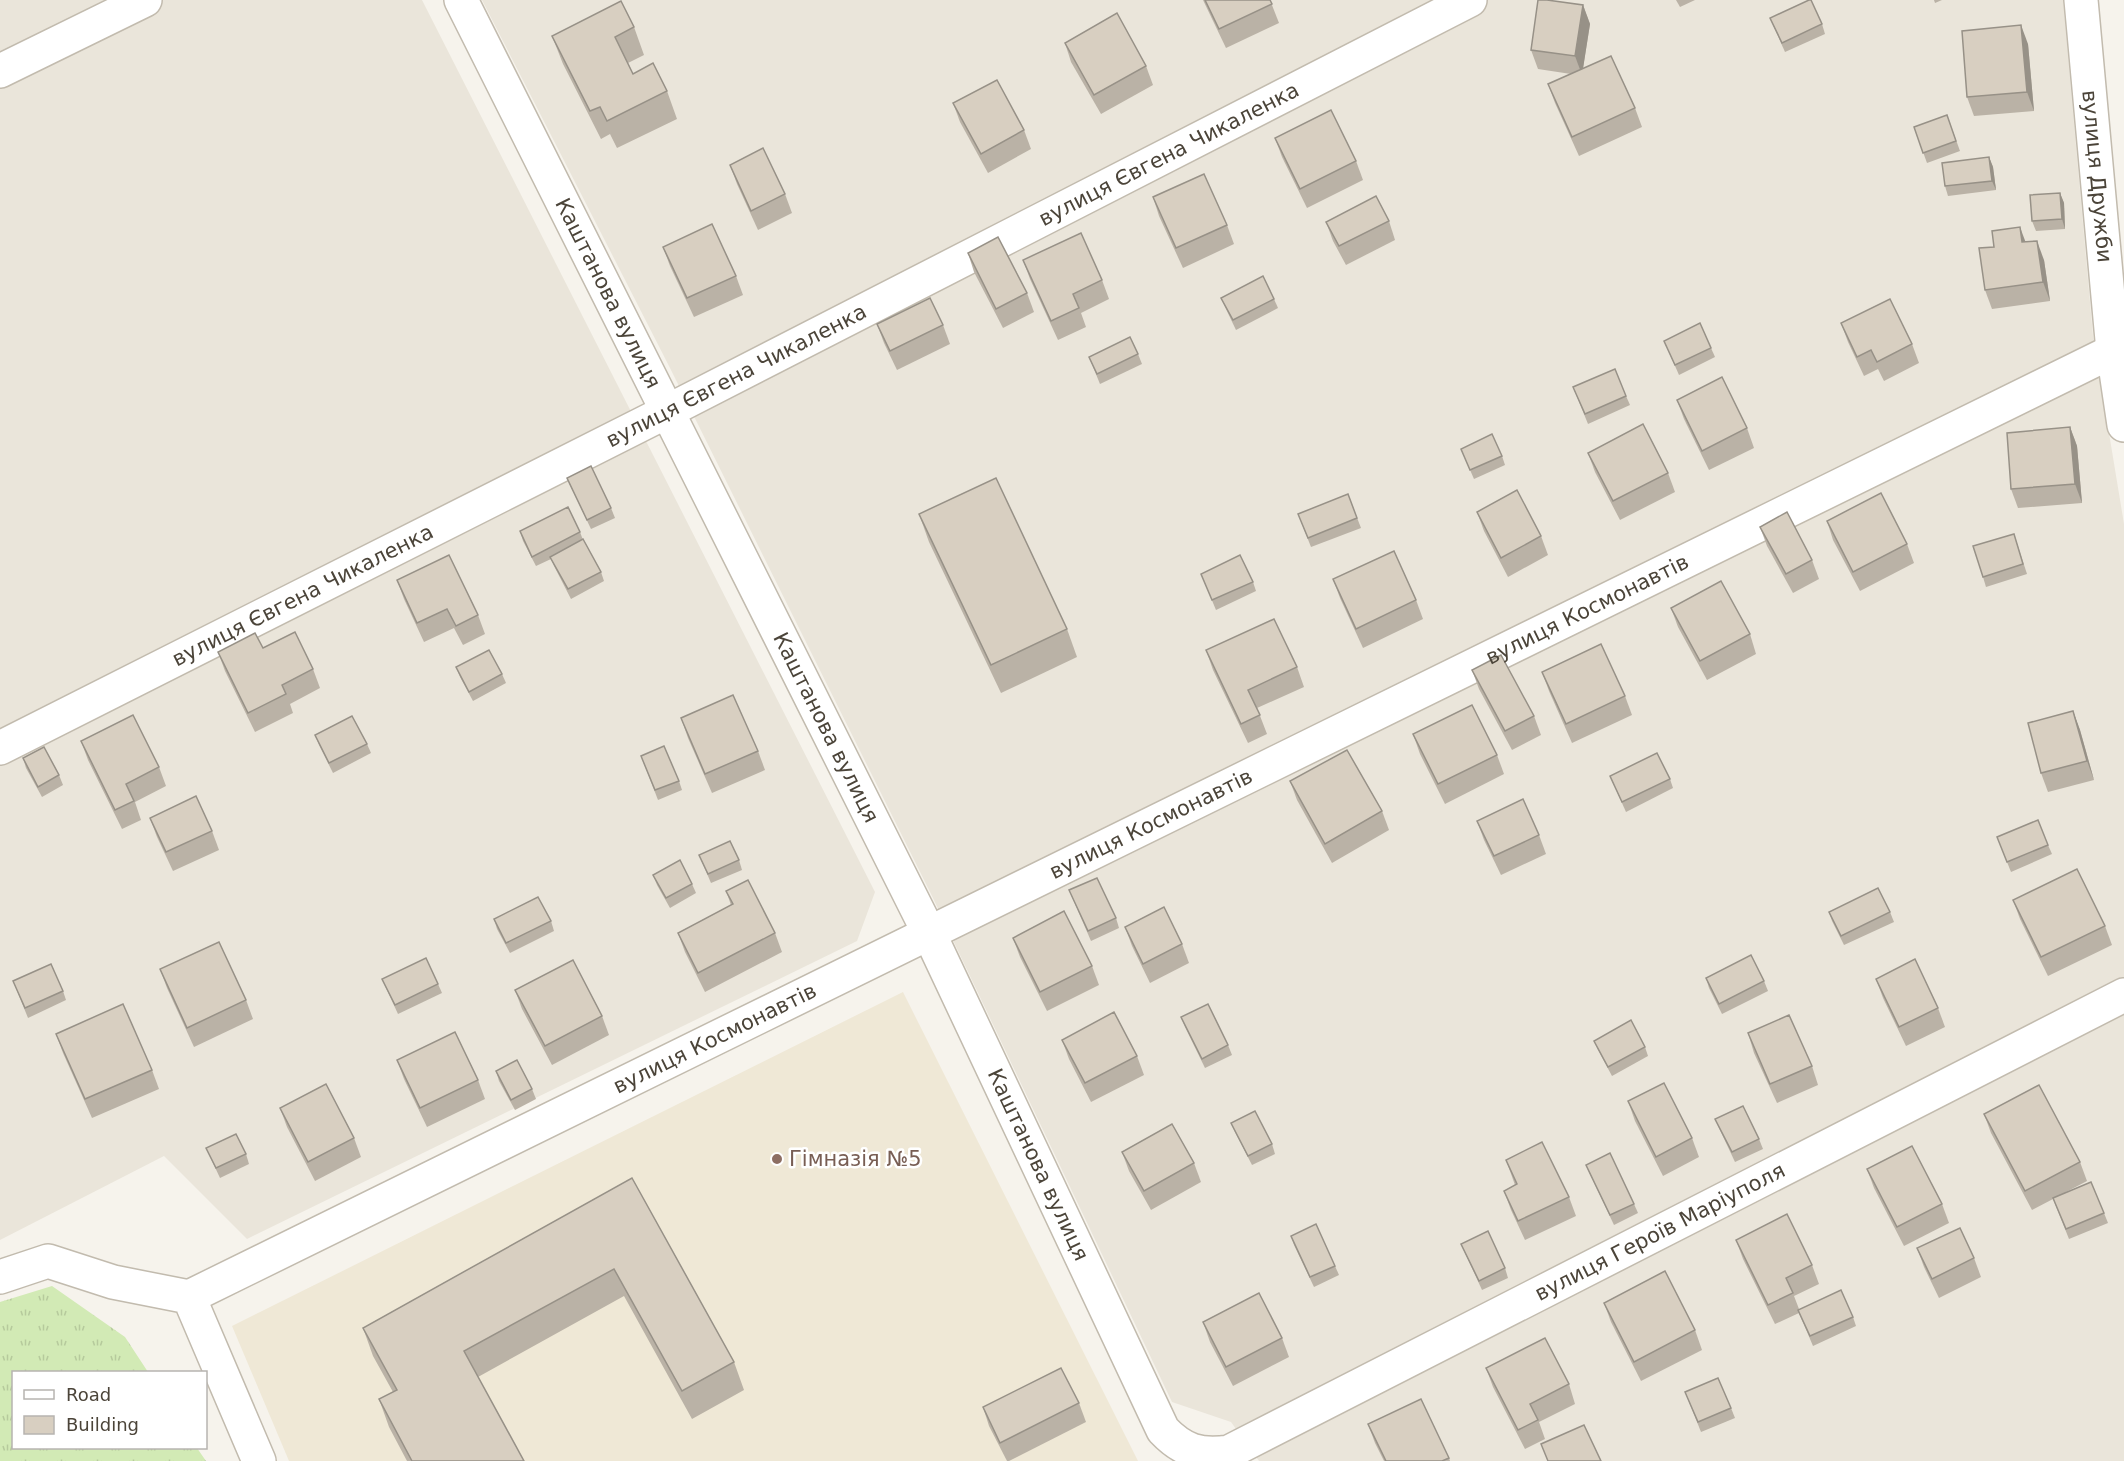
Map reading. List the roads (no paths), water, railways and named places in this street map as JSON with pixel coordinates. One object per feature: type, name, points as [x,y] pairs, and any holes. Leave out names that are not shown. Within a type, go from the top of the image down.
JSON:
[{"type":"street","points":[[0,71],[145,0]]},
{"type":"street","name":"Каштанова вулиця","points":[[461,0],[928,933],[1163,1430],[1176,1443],[1192,1452]]},
{"type":"street","name":"вулиця Євгена Чикаленка","points":[[0,748],[666,412],[1470,0]]},
{"type":"street","name":"вулиця Дружби","points":[[2081,0],[2113,351],[2124,425]]},
{"type":"street","name":"вулиця Космонавтів","points":[[189,1297],[2113,351]]},
{"type":"street","name":"вулиця Героїв Маріуполя","points":[[1192,1452],[1210,1455],[1228,1452],[2124,995]]},
{"type":"street","points":[[0,1277],[48,1261],[114,1282],[189,1297],[259,1461]]},
{"type":"place","name":"Гімназія №5","points":[[777,1159]]}]
